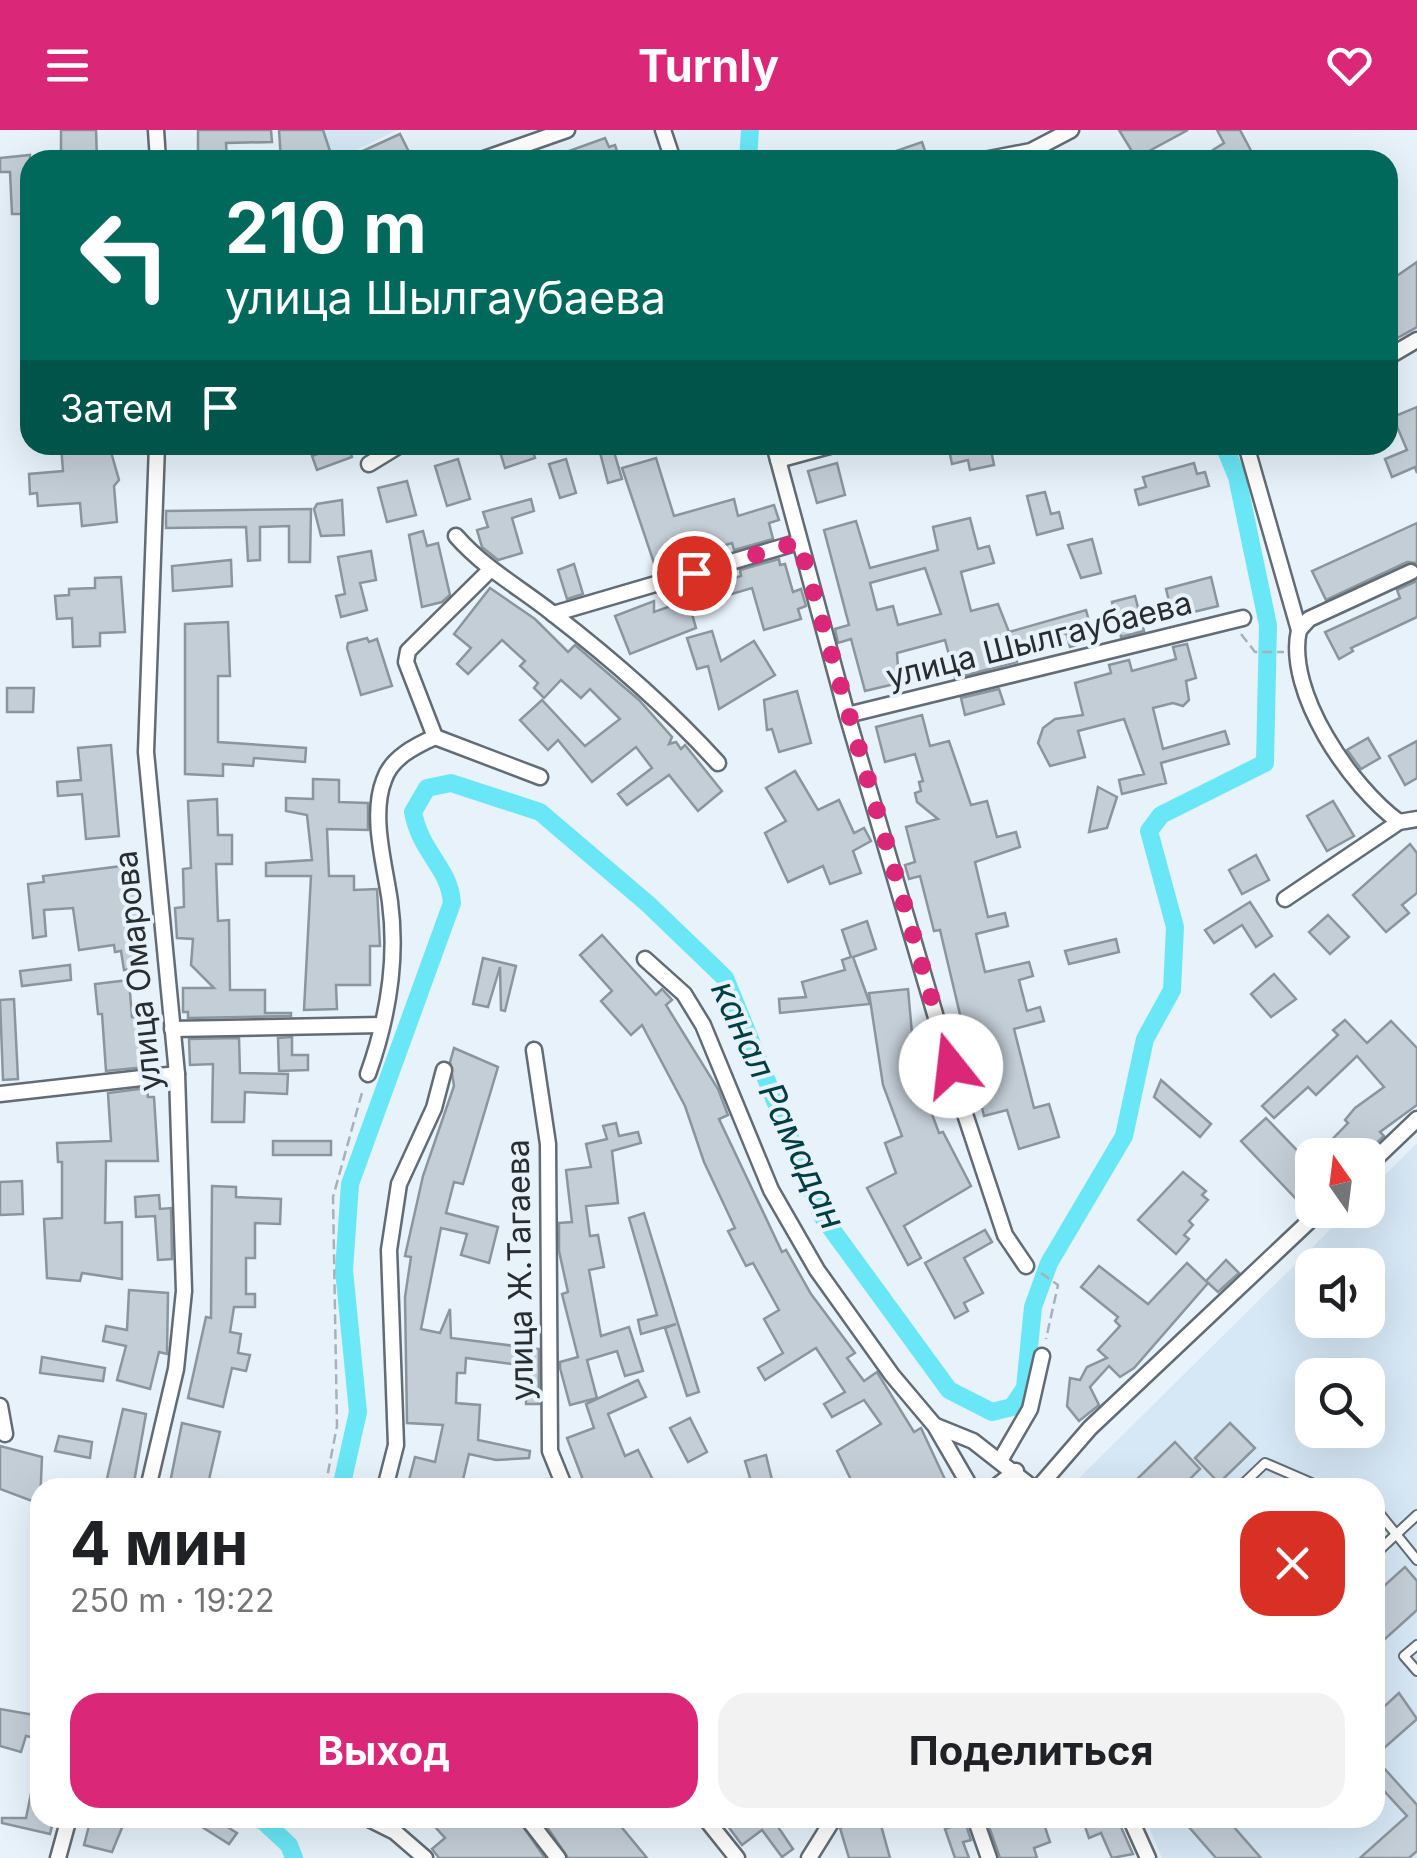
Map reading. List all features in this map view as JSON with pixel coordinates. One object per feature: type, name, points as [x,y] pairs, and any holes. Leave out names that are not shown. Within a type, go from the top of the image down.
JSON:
[{"type":"street","points":[[509,150],[567,130]]},
{"type":"street","points":[[1050,135],[1071,130]]},
{"type":"street","name":"улица Омарова","points":[[150,1478],[176,1369],[184,1291],[177,1074],[146,752],[157,455]]},
{"type":"street","points":[[368,464],[383,455]]},
{"type":"street","name":"улица Шылгаубаева","points":[[777,455],[846,715],[960,1099],[1005,1235],[1014,1255],[1030,1268]]},
{"type":"street","points":[[1249,455],[1299,630],[1296,669],[1314,715],[1366,793],[1399,822]]},
{"type":"street","points":[[456,536],[490,570],[553,614],[684,725],[718,763]]},
{"type":"street","points":[[553,614],[799,542]]},
{"type":"street","points":[[435,737],[406,662],[408,651],[490,570]]},
{"type":"street","points":[[1299,630],[1308,619],[1412,572]]},
{"type":"street","name":"улица Шылгаубаева","points":[[846,715],[1237,620]]},
{"type":"street","points":[[368,1074],[381,1025],[391,1006],[390,904],[382,861],[382,786],[394,764],[416,745],[435,737],[540,777]]},
{"type":"street","points":[[1285,899],[1399,822],[1417,818]]},
{"type":"street","points":[[646,959],[684,994],[703,1025],[771,1190],[818,1270],[892,1375],[935,1426],[964,1478]]},
{"type":"street","points":[[172,1029],[381,1025]]},
{"type":"street","name":"улица Ж.Тагаева","points":[[534,1050],[548,1144],[550,1451],[560,1478]]},
{"type":"street","points":[[388,1478],[396,1445],[389,1250],[399,1184],[434,1108],[444,1070]]},
{"type":"street","points":[[0,1094],[177,1074]]},
{"type":"street","points":[[1385,1150],[1417,1120]]},
{"type":"street","points":[[1044,1478],[1090,1428],[1302,1228]]},
{"type":"street","points":[[1001,1459],[1030,1409],[1042,1356]]},
{"type":"street","points":[[0,1406],[5,1434]]},
{"type":"street","points":[[935,1426],[973,1441],[1024,1478]]},
{"type":"street","points":[[1007,1478],[1016,1471]]},
{"type":"street","points":[[58,1858],[66,1828]]},
{"type":"street","points":[[387,1828],[425,1858]]},
{"type":"street","points":[[535,1828],[558,1858]]},
{"type":"street","points":[[714,1828],[737,1858]]},
{"type":"street","points":[[808,1858],[828,1828]]},
{"type":"street","points":[[978,1828],[989,1858]]},
{"type":"street","points":[[1134,1828],[1148,1858]]},
{"type":"lane","points":[[1249,1478],[1265,1462],[1300,1478]]},
{"type":"lane","points":[[1385,1545],[1417,1516]]},
{"type":"lane","points":[[1385,1523],[1417,1560]]},
{"type":"lane","points":[[1417,1645],[1404,1656],[1417,1671]]},
{"type":"path","points":[[1237,620],[1249,648],[1281,652]]},
{"type":"path","points":[[327,1478],[337,1426],[333,1196],[368,1074]]},
{"type":"path","points":[[1030,1268],[1058,1285],[1042,1356]]},
{"type":"shaded area","points":[[311,130],[397,130],[356,150],[317,150]]},
{"type":"shaded area","points":[[1417,1143],[1417,1858],[1162,1858],[1149,1828],[1385,1828],[1385,1478],[1079,1478],[1295,1264],[1295,1338],[1385,1338],[1385,1248],[1312,1248],[1332,1228],[1385,1228],[1385,1175]]},
{"type":"building","points":[[61,130],[96,130],[97,150],[61,150]]},
{"type":"building","points":[[198,130],[271,130],[272,142],[226,143],[226,150],[198,150]]},
{"type":"building","points":[[279,130],[323,130],[330,150],[280,150]]},
{"type":"building","points":[[1119,130],[1188,130],[1151,150],[1131,150]]},
{"type":"building","points":[[1217,130],[1240,130],[1251,150],[1213,150],[1224,143]]},
{"type":"building","points":[[400,134],[408,150],[365,150]]},
{"type":"building","points":[[605,138],[609,147],[615,145],[617,150],[572,150]]},
{"type":"building","points":[[922,142],[925,150],[899,150]]},
{"type":"building","points":[[20,156],[20,214],[12,214],[10,172],[0,172],[0,158]]},
{"type":"building","points":[[1417,262],[1417,327],[1398,338],[1398,275]]},
{"type":"building","points":[[1417,407],[1417,473],[1415,467],[1392,477],[1385,459],[1407,450],[1398,429],[1398,415]]},
{"type":"building","points":[[62,455],[112,455],[119,480],[114,486],[117,522],[82,526],[80,503],[38,506],[37,493],[30,494],[29,474],[63,471]]},
{"type":"building","points":[[351,455],[352,457],[317,470],[312,456]]},
{"type":"building","points":[[501,455],[534,455],[535,458],[505,468]]},
{"type":"building","points":[[601,455],[615,455],[622,479],[608,483]]},
{"type":"building","points":[[950,455],[992,455],[994,465],[970,470],[968,460],[952,464]]},
{"type":"building","points":[[656,458],[674,516],[734,499],[738,516],[774,505],[779,520],[769,523],[773,539],[734,550],[732,543],[705,551],[707,558],[657,572],[622,468]]},
{"type":"building","points":[[458,459],[470,499],[447,506],[435,466]]},
{"type":"building","points":[[566,459],[576,493],[560,498],[549,464]]},
{"type":"building","points":[[837,463],[845,495],[817,503],[808,471]]},
{"type":"building","points":[[1194,463],[1197,474],[1205,472],[1209,486],[1139,505],[1135,490],[1146,487],[1143,477]]},
{"type":"building","points":[[407,481],[416,515],[387,522],[378,488]]},
{"type":"building","points":[[1045,492],[1051,514],[1059,512],[1063,528],[1037,535],[1027,496]]},
{"type":"building","points":[[531,499],[534,511],[512,518],[522,553],[498,560],[482,547],[477,530],[488,527],[483,512]]},
{"type":"building","points":[[342,500],[344,535],[321,536],[314,509],[317,504]]},
{"type":"building","points":[[311,509],[310,562],[289,562],[289,526],[260,527],[260,560],[248,561],[246,527],[166,528],[166,511]]},
{"type":"building","points":[[970,518],[978,549],[989,546],[994,563],[961,572],[971,611],[998,604],[1009,632],[1086,610],[1094,640],[1070,647],[1066,633],[1036,642],[1039,652],[1016,658],[1017,662],[955,678],[945,640],[897,653],[899,683],[865,691],[851,639],[838,643],[835,629],[849,625],[824,530],[856,521],[870,568],[938,550],[933,527]],"holes":[[[925,568],[941,614],[898,625],[893,606],[877,610],[870,583]]]},
{"type":"building","points":[[1417,523],[1417,563],[1407,562],[1326,600],[1312,571]]},
{"type":"building","points":[[423,531],[427,546],[438,543],[450,595],[442,602],[422,607],[409,535]]},
{"type":"building","points":[[1092,539],[1101,573],[1081,578],[1068,545]]},
{"type":"building","points":[[371,551],[376,580],[360,583],[367,610],[341,617],[336,596],[345,594],[338,557]]},
{"type":"building","points":[[779,559],[780,565],[785,564],[793,592],[801,589],[806,606],[798,609],[801,619],[764,630],[752,588],[694,605],[690,591],[700,589],[698,583],[714,578],[715,584],[741,576],[740,570]]},
{"type":"building","points":[[231,560],[232,586],[173,591],[172,566]]},
{"type":"building","points":[[574,564],[583,594],[567,599],[558,570]]},
{"type":"building","points":[[121,577],[125,632],[100,633],[100,646],[73,647],[72,618],[57,619],[55,596],[69,595],[69,589],[95,588],[95,578]]},
{"type":"building","points":[[1211,577],[1218,606],[1173,617],[1166,589]]},
{"type":"building","points":[[1417,581],[1417,617],[1351,648],[1353,651],[1339,659],[1325,632],[1400,598],[1397,590]]},
{"type":"building","points":[[490,588],[535,619],[568,652],[575,645],[639,700],[672,737],[669,744],[676,742],[681,749],[685,745],[722,791],[698,811],[669,775],[627,805],[618,794],[652,768],[636,747],[592,782],[558,740],[548,750],[520,720],[542,700],[585,746],[620,719],[590,689],[581,698],[561,680],[544,698],[534,688],[538,683],[520,666],[525,661],[502,640],[468,674],[457,664],[471,648],[454,634]]},
{"type":"building","points":[[1135,596],[1144,631],[1121,637],[1112,602]]},
{"type":"building","points":[[688,600],[696,628],[630,654],[615,616],[654,601],[654,612]]},
{"type":"building","points":[[228,622],[230,676],[218,676],[218,742],[306,748],[305,762],[254,758],[253,766],[223,764],[223,776],[185,774],[185,624]]},
{"type":"building","points":[[712,631],[721,661],[754,641],[775,675],[719,709],[708,666],[697,669],[687,638]]},
{"type":"building","points":[[367,638],[369,642],[377,639],[392,686],[361,695],[347,648],[348,643]]},
{"type":"building","points":[[1187,644],[1196,678],[1186,681],[1189,700],[1183,706],[1173,703],[1153,708],[1163,749],[1225,731],[1229,744],[1161,763],[1166,783],[1122,794],[1119,780],[1144,774],[1124,719],[1078,731],[1085,757],[1050,766],[1038,743],[1043,728],[1055,719],[1083,715],[1075,683],[1111,673],[1109,665],[1129,660],[1132,671],[1176,659],[1173,647]]},
{"type":"building","points":[[7,688],[34,688],[33,712],[7,712]]},
{"type":"building","points":[[999,689],[1004,704],[965,715],[961,698]]},
{"type":"building","points":[[797,691],[811,743],[779,752],[772,729],[767,730],[764,700]]},
{"type":"building","points":[[922,715],[930,746],[949,741],[971,805],[987,801],[997,837],[1016,832],[1020,847],[975,862],[988,917],[1005,913],[1008,926],[976,934],[985,972],[1029,962],[1033,976],[1019,980],[1027,1011],[1040,1007],[1044,1021],[1014,1029],[1034,1108],[1049,1104],[1059,1137],[1019,1149],[1007,1110],[984,1116],[940,930],[934,931],[920,876],[909,879],[905,865],[915,862],[906,827],[938,819],[917,802],[915,793],[921,791],[919,782],[923,781],[915,754],[885,762],[876,727]]},
{"type":"building","points":[[1368,738],[1380,758],[1361,769],[1347,750]]},
{"type":"building","points":[[1417,741],[1417,778],[1405,785],[1389,756]]},
{"type":"building","points":[[111,745],[119,836],[86,839],[82,794],[58,796],[57,782],[81,780],[78,748]]},
{"type":"building","points":[[795,771],[818,810],[839,800],[854,833],[864,828],[871,841],[853,851],[861,873],[830,884],[823,866],[788,882],[765,833],[786,821],[766,788]]},
{"type":"building","points":[[313,779],[339,780],[339,802],[368,803],[368,830],[327,829],[329,876],[354,876],[354,890],[377,889],[380,946],[370,946],[370,985],[336,985],[337,1009],[304,1010],[311,876],[266,876],[266,863],[312,860],[307,815],[286,811],[286,798],[313,799]]},
{"type":"building","points":[[1098,787],[1117,797],[1107,828],[1089,832]]},
{"type":"building","points":[[217,799],[218,835],[232,835],[232,864],[216,864],[218,921],[229,920],[230,990],[265,990],[265,1013],[291,1016],[188,1018],[188,1012],[183,1012],[183,988],[214,988],[191,965],[193,939],[177,938],[175,908],[184,907],[183,869],[191,868],[188,801]]},
{"type":"building","points":[[1333,801],[1354,836],[1327,851],[1307,816]]},
{"type":"building","points":[[1410,844],[1417,853],[1417,893],[1402,905],[1409,913],[1386,932],[1353,895]]},
{"type":"building","points":[[1256,855],[1269,880],[1242,894],[1229,870]]},
{"type":"building","points":[[122,866],[124,891],[137,890],[146,967],[124,970],[121,951],[115,952],[114,945],[79,950],[73,908],[44,910],[46,936],[33,938],[28,884],[44,882],[43,876]]},
{"type":"building","points":[[1250,902],[1272,936],[1256,947],[1242,925],[1214,943],[1205,930]]},
{"type":"building","points":[[1328,915],[1349,937],[1330,954],[1309,932]]},
{"type":"building","points":[[867,921],[876,949],[853,957],[870,1004],[780,1013],[779,999],[806,997],[802,982],[845,970],[842,960],[851,957],[842,930]]},
{"type":"building","points":[[602,935],[656,995],[662,989],[672,1000],[666,1005],[718,1089],[728,1115],[719,1119],[782,1252],[786,1250],[811,1294],[855,1353],[847,1358],[864,1381],[877,1372],[914,1432],[921,1428],[944,1478],[850,1478],[837,1451],[881,1424],[864,1400],[832,1417],[824,1404],[845,1392],[816,1348],[765,1380],[758,1368],[783,1353],[764,1319],[779,1310],[753,1263],[746,1266],[728,1231],[735,1228],[704,1162],[685,1106],[642,1025],[631,1035],[601,1001],[612,991],[580,955]]},
{"type":"building","points":[[1116,939],[1119,952],[1069,964],[1065,951]]},
{"type":"building","points":[[483,958],[516,966],[505,1011],[501,1010],[500,967],[488,1007],[473,1004]]},
{"type":"building","points":[[70,965],[71,980],[22,986],[20,971]]},
{"type":"building","points":[[1274,974],[1296,999],[1271,1017],[1251,994]]},
{"type":"building","points":[[129,980],[132,1017],[138,1017],[146,1067],[106,1071],[102,1014],[98,1014],[95,984]]},
{"type":"building","points":[[908,989],[912,1033],[925,1030],[935,1066],[916,1071],[939,1133],[943,1132],[971,1186],[904,1226],[921,1258],[908,1265],[867,1188],[896,1173],[885,1143],[902,1136],[883,1085],[869,993]]},
{"type":"building","points":[[14,999],[18,1079],[3,1080],[0,1000]]},
{"type":"building","points":[[1345,1020],[1367,1043],[1391,1021],[1417,1048],[1417,1105],[1380,1132],[1382,1138],[1333,1138],[1348,1123],[1345,1120],[1355,1108],[1384,1087],[1357,1056],[1316,1095],[1308,1087],[1274,1118],[1262,1106],[1338,1035],[1333,1030]]},
{"type":"building","points":[[292,1037],[292,1055],[308,1055],[308,1070],[279,1071],[278,1038]]},
{"type":"building","points":[[239,1038],[240,1073],[288,1074],[287,1094],[245,1092],[244,1122],[212,1122],[213,1064],[190,1065],[189,1039]]},
{"type":"building","points":[[454,1048],[498,1067],[463,1184],[454,1182],[446,1213],[498,1227],[489,1263],[461,1255],[467,1234],[441,1228],[421,1329],[440,1333],[450,1309],[451,1338],[539,1349],[539,1404],[526,1404],[526,1382],[519,1381],[520,1365],[466,1358],[465,1373],[457,1373],[456,1403],[480,1405],[478,1440],[530,1451],[529,1458],[496,1460],[469,1454],[463,1478],[410,1478],[415,1457],[435,1462],[443,1425],[407,1423],[405,1297],[411,1257],[405,1256],[423,1176],[454,1086],[450,1062]]},
{"type":"building","points":[[1161,1080],[1211,1124],[1200,1137],[1154,1097]]},
{"type":"building","points":[[147,1088],[148,1097],[154,1097],[158,1161],[106,1161],[105,1223],[122,1222],[122,1279],[82,1273],[80,1281],[47,1278],[44,1219],[62,1218],[62,1162],[58,1162],[57,1143],[111,1141],[108,1093]]},
{"type":"building","points":[[1266,1118],[1295,1148],[1295,1198],[1241,1141]]},
{"type":"building","points":[[616,1123],[619,1136],[638,1132],[641,1143],[612,1151],[618,1203],[586,1206],[590,1236],[598,1235],[604,1267],[589,1270],[601,1336],[629,1327],[643,1371],[625,1376],[617,1351],[587,1360],[597,1398],[570,1405],[560,1368],[560,1362],[578,1357],[562,1294],[568,1292],[559,1251],[559,1223],[572,1222],[566,1170],[591,1167],[586,1144],[607,1139],[603,1126]]},
{"type":"building","points":[[273,1141],[331,1141],[331,1155],[273,1155]]},
{"type":"building","points":[[1183,1172],[1206,1191],[1202,1195],[1208,1200],[1189,1221],[1193,1225],[1184,1235],[1189,1239],[1176,1254],[1138,1220]]},
{"type":"building","points":[[22,1181],[23,1214],[0,1215],[0,1182]]},
{"type":"building","points":[[212,1186],[236,1187],[236,1197],[281,1199],[280,1224],[255,1223],[255,1258],[246,1258],[246,1294],[255,1294],[255,1307],[234,1307],[230,1332],[241,1334],[238,1353],[250,1355],[246,1371],[232,1368],[223,1407],[188,1398],[206,1317],[211,1318]]},
{"type":"building","points":[[159,1195],[160,1209],[171,1208],[172,1259],[158,1260],[155,1216],[136,1217],[135,1197]]},
{"type":"building","points":[[644,1213],[699,1392],[687,1396],[665,1328],[676,1324],[641,1334],[638,1320],[657,1315],[629,1218]]},
{"type":"building","points":[[985,1230],[992,1242],[964,1258],[983,1293],[964,1303],[968,1311],[955,1318],[925,1263]]},
{"type":"building","points":[[1226,1260],[1239,1273],[1218,1292],[1206,1281]]},
{"type":"building","points":[[1187,1263],[1208,1283],[1134,1368],[1120,1377],[1109,1366],[1090,1387],[1099,1405],[1079,1421],[1067,1406],[1070,1378],[1080,1380],[1087,1367],[1107,1358],[1098,1350],[1120,1326],[1115,1321],[1118,1317],[1081,1287],[1099,1266],[1148,1304]]},
{"type":"building","points":[[129,1290],[168,1293],[167,1354],[159,1352],[150,1389],[117,1380],[126,1346],[103,1341],[106,1326],[127,1330]]},
{"type":"building","points":[[42,1357],[105,1368],[103,1381],[40,1373]]},
{"type":"building","points":[[638,1380],[646,1397],[608,1414],[625,1456],[638,1450],[652,1478],[582,1478],[567,1438],[594,1428],[586,1404]]},
{"type":"building","points":[[123,1409],[146,1414],[135,1478],[107,1478]]},
{"type":"building","points":[[690,1418],[707,1452],[688,1462],[670,1428]]},
{"type":"building","points":[[182,1423],[220,1432],[209,1478],[171,1478]]},
{"type":"building","points":[[1230,1423],[1255,1448],[1224,1478],[1214,1478],[1195,1458]]},
{"type":"building","points":[[59,1436],[92,1442],[90,1458],[55,1451]]},
{"type":"building","points":[[1175,1442],[1200,1469],[1191,1478],[1138,1478]]},
{"type":"building","points":[[0,1446],[42,1457],[41,1478],[30,1478],[30,1500],[0,1489]]},
{"type":"building","points":[[766,1455],[772,1478],[750,1478],[745,1461]]},
{"type":"building","points":[[1405,1567],[1417,1581],[1417,1610],[1385,1639],[1385,1585]]},
{"type":"building","points":[[1399,1693],[1417,1719],[1385,1747],[1385,1706]]},
{"type":"building","points":[[0,1709],[30,1714],[30,1737],[26,1736],[21,1752],[0,1746]]},
{"type":"building","points":[[1385,1769],[1417,1805],[1417,1851],[1409,1858],[1360,1858],[1407,1816],[1385,1792]]},
{"type":"building","points":[[30,1798],[30,1828],[52,1828],[50,1834],[2,1823],[2,1818],[26,1818]]},
{"type":"building","points":[[88,1828],[122,1828],[112,1852],[84,1845]]},
{"type":"building","points":[[204,1828],[229,1828],[237,1833],[229,1844]]},
{"type":"building","points":[[436,1828],[524,1828],[545,1858],[439,1858],[432,1849],[445,1838]]},
{"type":"building","points":[[548,1828],[622,1828],[647,1858],[568,1858]]},
{"type":"building","points":[[729,1828],[779,1828],[793,1849],[782,1857],[762,1830],[742,1845]]},
{"type":"building","points":[[840,1828],[882,1828],[890,1858],[849,1858]]},
{"type":"building","points":[[967,1828],[971,1840],[963,1842],[969,1858],[955,1858],[945,1829]]},
{"type":"building","points":[[990,1828],[1045,1828],[1050,1842],[1034,1848],[1037,1858],[1000,1858]]},
{"type":"building","points":[[1086,1828],[1121,1828],[1133,1854],[1112,1858],[1101,1833],[1089,1838]]},
{"type":"building","points":[[1190,1828],[1235,1828],[1261,1858],[1216,1858]]},
{"type":"waterway","name":"канал Рамадан","points":[[749,150],[750,130]]},
{"type":"waterway","name":"канал Рамадан","points":[[343,1478],[358,1412],[344,1270],[350,1184],[452,903],[446,879],[422,839],[413,812],[427,788],[451,783],[540,812],[648,904],[725,978],[822,1216],[949,1390],[992,1412],[1012,1407],[1025,1388],[1033,1307],[1049,1263],[1124,1136],[1145,1039],[1172,990],[1175,927],[1149,831],[1161,815],[1265,763],[1268,625],[1237,477],[1228,455]]},
{"type":"waterway","name":"канал Рамадан","points":[[271,1828],[289,1845],[294,1858]]},
{"type":"route","points":[[694,573],[799,542],[846,715],[951,1066]]}]
